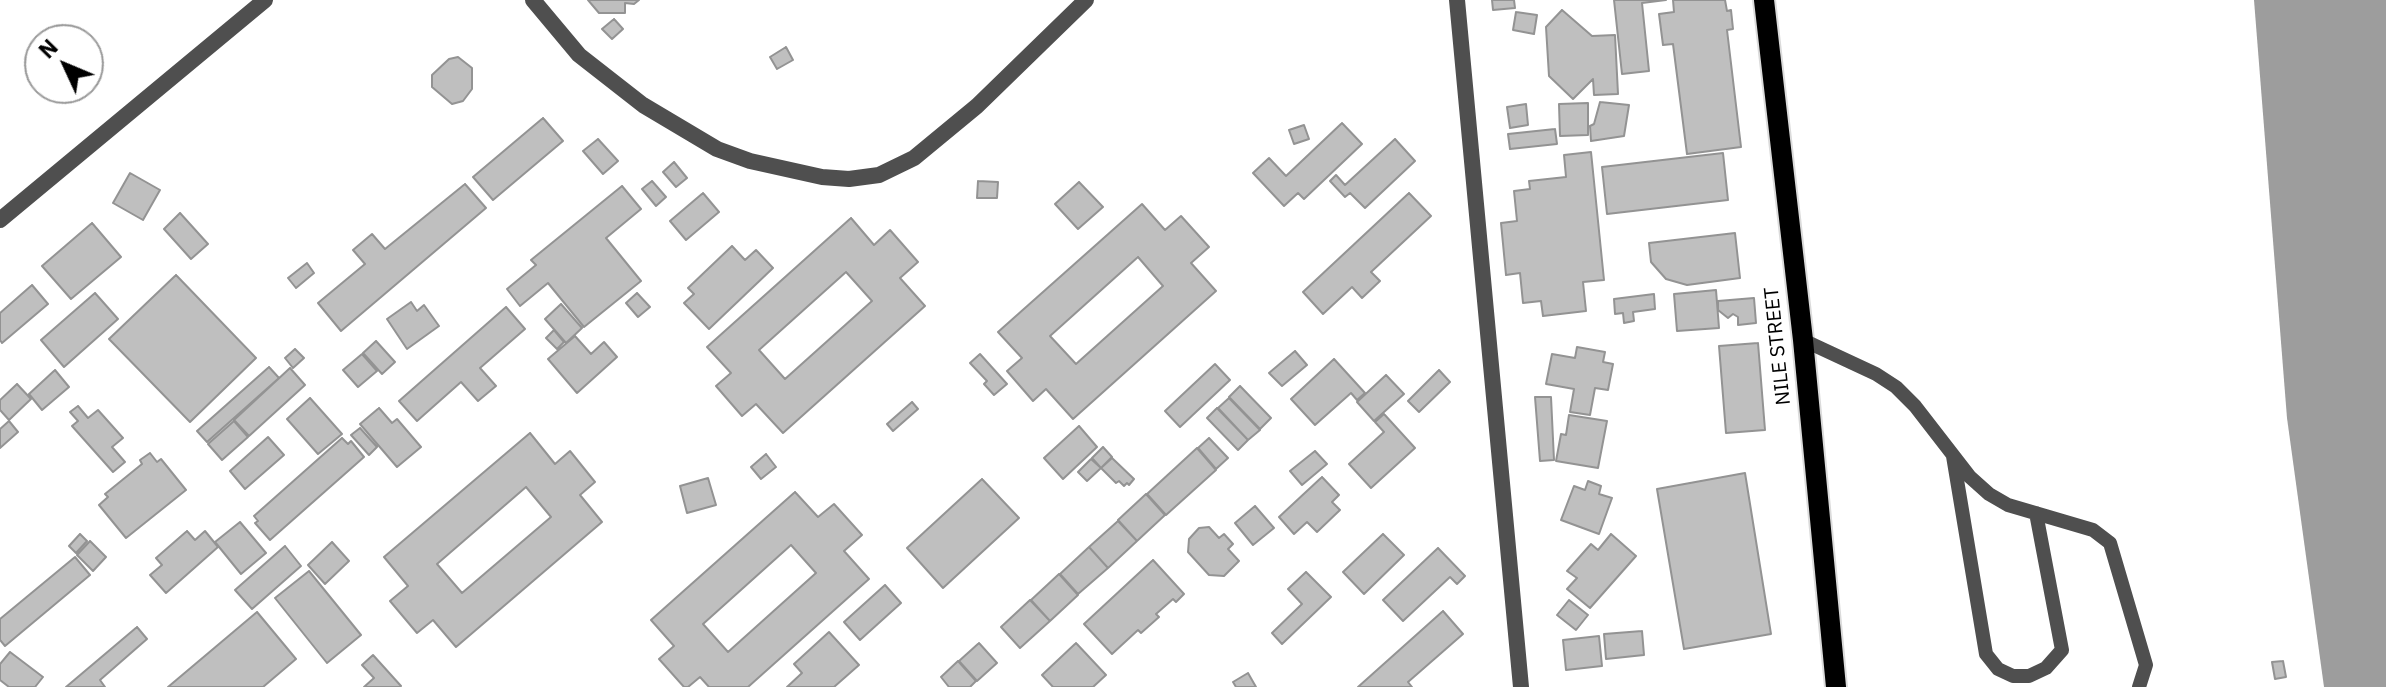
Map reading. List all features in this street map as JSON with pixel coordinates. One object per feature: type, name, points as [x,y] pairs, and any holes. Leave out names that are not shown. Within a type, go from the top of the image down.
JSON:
[{"type":"main road","name":"NILE STREET","points":[[1764,0],[1803,340],[1836,687]]},
{"type":"street","points":[[0,220],[265,0]]},
{"type":"street","points":[[533,0],[579,55],[643,105],[717,149],[750,161],[822,177],[849,179],[879,175],[914,158],[977,106],[1086,0]]},
{"type":"street","points":[[1457,0],[1521,687]]},
{"type":"lane","points":[[1803,340],[1876,374],[1896,387],[1915,406],[1970,477],[1989,494],[2008,505],[2093,530],[2110,543],[2146,665],[2139,687]]},
{"type":"lane","points":[[1952,454],[1986,654],[1998,669],[2013,676],[2029,676],[2046,668],[2062,650],[2036,513]]},
{"type":"shaded area","points":[[2254,0],[2386,0],[2386,687],[2324,687],[2287,418]]},
{"type":"building","points":[[588,0],[639,0],[634,4],[625,3],[625,13],[599,13]]},
{"type":"building","points":[[1492,0],[1514,0],[1515,8],[1493,10]]},
{"type":"building","points":[[1614,0],[1666,0],[1642,3],[1649,71],[1622,74]]},
{"type":"building","points":[[1673,0],[1725,0],[1727,11],[1731,10],[1733,29],[1727,30],[1741,147],[1687,154],[1673,44],[1663,45],[1659,14],[1674,12]]},
{"type":"building","points":[[1562,10],[1592,36],[1615,35],[1618,94],[1594,95],[1593,79],[1573,99],[1549,76],[1546,27]]},
{"type":"building","points":[[1516,12],[1537,15],[1534,34],[1513,30]]},
{"type":"building","points":[[614,19],[623,29],[612,39],[602,29]]},
{"type":"building","points":[[786,47],[793,60],[777,69],[770,57]]},
{"type":"building","points":[[458,57],[472,68],[472,89],[463,101],[452,104],[432,87],[432,75],[449,59]]},
{"type":"building","points":[[1600,102],[1629,105],[1624,136],[1591,141],[1590,126],[1594,124]]},
{"type":"building","points":[[1588,103],[1588,135],[1560,136],[1559,104]]},
{"type":"building","points":[[1526,104],[1528,125],[1510,128],[1507,107]]},
{"type":"building","points":[[543,118],[563,141],[493,200],[473,177]]},
{"type":"building","points":[[1342,123],[1362,144],[1304,199],[1298,193],[1284,206],[1253,173],[1269,158],[1286,176]]},
{"type":"building","points":[[1304,125],[1309,139],[1294,144],[1289,130]]},
{"type":"building","points":[[1555,129],[1557,144],[1510,149],[1508,134]]},
{"type":"building","points":[[598,139],[618,161],[603,174],[583,151]]},
{"type":"building","points":[[1395,139],[1415,161],[1365,208],[1350,193],[1345,197],[1330,181],[1336,175],[1345,185]]},
{"type":"building","points":[[1591,152],[1604,280],[1583,282],[1586,311],[1543,316],[1541,301],[1523,303],[1520,273],[1506,275],[1501,223],[1517,221],[1514,191],[1530,189],[1529,181],[1566,177],[1564,155]]},
{"type":"building","points":[[1723,153],[1728,200],[1607,214],[1602,167]]},
{"type":"building","points":[[674,162],[687,178],[676,187],[663,172]]},
{"type":"building","points":[[130,173],[160,190],[143,220],[113,203]]},
{"type":"building","points":[[652,181],[666,197],[656,206],[642,189]]},
{"type":"building","points":[[978,181],[998,182],[997,198],[977,198]]},
{"type":"building","points":[[1079,182],[1103,207],[1078,229],[1055,204]]},
{"type":"building","points":[[465,184],[486,208],[341,331],[318,303],[365,264],[353,250],[372,234],[385,249]]},
{"type":"building","points":[[622,186],[641,209],[606,238],[641,281],[584,327],[548,283],[520,306],[507,289],[536,265],[531,260]]},
{"type":"building","points":[[703,193],[719,212],[686,240],[670,221]]},
{"type":"building","points":[[1409,193],[1431,216],[1371,272],[1380,281],[1362,298],[1352,287],[1323,314],[1303,292]]},
{"type":"building","points":[[1142,204],[1165,230],[1181,216],[1209,247],[1191,263],[1216,291],[1073,419],[1046,389],[1033,401],[1007,371],[1022,358],[998,332]],"holes":[[[1138,257],[1163,286],[1076,364],[1050,336]]]},
{"type":"building","points":[[180,213],[208,244],[191,259],[164,229]]},
{"type":"building","points":[[851,218],[874,245],[890,230],[918,262],[900,278],[925,306],[783,433],[756,404],[742,416],[716,386],[731,373],[707,347]],"holes":[[[846,272],[872,301],[785,379],[759,350]]]},
{"type":"building","points":[[92,223],[121,257],[71,299],[42,266]]},
{"type":"building","points":[[1735,233],[1740,278],[1687,285],[1666,279],[1651,262],[1649,243]]},
{"type":"building","points":[[732,246],[745,260],[756,250],[773,268],[709,329],[684,303],[694,294],[688,288]]},
{"type":"building","points":[[307,263],[314,273],[296,288],[288,278]]},
{"type":"building","points":[[176,275],[256,358],[190,422],[109,339]]},
{"type":"building","points":[[32,285],[48,304],[2,343],[0,313]]},
{"type":"building","points":[[1716,290],[1719,328],[1677,331],[1674,294]]},
{"type":"building","points":[[95,293],[118,319],[64,367],[41,340]]},
{"type":"building","points":[[637,293],[650,307],[638,317],[626,303]]},
{"type":"building","points":[[1654,294],[1655,309],[1633,312],[1634,321],[1624,323],[1623,313],[1615,314],[1614,299]]},
{"type":"building","points":[[1754,298],[1756,323],[1738,325],[1738,317],[1733,314],[1728,318],[1718,310],[1718,301]]},
{"type":"building","points":[[411,302],[417,311],[424,305],[439,326],[407,349],[387,319]]},
{"type":"building","points":[[561,304],[582,328],[566,343],[545,319]]},
{"type":"building","points":[[506,307],[525,329],[480,368],[496,386],[478,401],[461,382],[417,421],[399,401]]},
{"type":"building","points":[[554,330],[564,342],[557,349],[546,338]]},
{"type":"building","points":[[575,336],[591,354],[604,342],[617,357],[577,393],[548,359]]},
{"type":"building","points":[[376,341],[395,362],[382,374],[363,353]]},
{"type":"building","points":[[1758,343],[1765,430],[1726,433],[1719,346]]},
{"type":"building","points":[[1577,347],[1605,352],[1603,362],[1613,364],[1608,390],[1595,388],[1590,415],[1570,412],[1574,389],[1546,384],[1552,354],[1575,358]]},
{"type":"building","points":[[295,349],[304,358],[293,368],[285,358]]},
{"type":"building","points":[[1295,351],[1307,365],[1282,386],[1269,373]]},
{"type":"building","points":[[362,354],[377,371],[358,387],[343,370]]},
{"type":"building","points":[[980,354],[1007,384],[994,395],[984,384],[987,381],[970,363]]},
{"type":"building","points":[[1334,359],[1365,393],[1357,400],[1351,393],[1315,425],[1291,399]]},
{"type":"building","points":[[1215,364],[1230,380],[1180,427],[1165,411]]},
{"type":"building","points":[[269,367],[279,378],[207,442],[197,431]]},
{"type":"building","points":[[290,368],[305,385],[249,436],[234,420]]},
{"type":"building","points":[[55,370],[69,387],[42,410],[29,394]]},
{"type":"building","points":[[1439,370],[1450,382],[1419,412],[1408,401]]},
{"type":"building","points":[[1386,375],[1404,394],[1374,421],[1357,402]]},
{"type":"building","points":[[17,384],[31,399],[9,420],[0,410],[0,400]]},
{"type":"building","points":[[1240,386],[1271,418],[1260,429],[1229,397]]},
{"type":"building","points":[[1535,397],[1551,397],[1554,460],[1540,461]]},
{"type":"building","points":[[310,398],[342,434],[318,454],[287,419]]},
{"type":"building","points":[[1229,398],[1260,430],[1248,440],[1218,408]]},
{"type":"building","points":[[912,402],[918,409],[893,431],[887,424]]},
{"type":"building","points":[[78,406],[88,418],[98,410],[123,438],[112,447],[125,462],[113,472],[72,426],[78,421],[70,412]]},
{"type":"building","points":[[379,408],[392,423],[397,419],[421,447],[397,467],[360,424]]},
{"type":"building","points":[[1217,408],[1248,440],[1238,450],[1207,418]]},
{"type":"building","points":[[1384,414],[1415,448],[1371,488],[1349,464],[1384,432],[1375,422]]},
{"type":"building","points":[[1569,415],[1607,421],[1598,468],[1556,461],[1561,434],[1566,435]]},
{"type":"building","points":[[9,421],[18,432],[0,448],[0,429]]},
{"type":"building","points":[[234,421],[248,437],[222,460],[208,444]]},
{"type":"building","points":[[1079,426],[1097,447],[1063,479],[1044,458]]},
{"type":"building","points":[[360,428],[377,447],[369,455],[351,435]]},
{"type":"building","points":[[530,433],[555,464],[570,451],[595,482],[580,495],[602,522],[456,647],[433,620],[417,633],[390,601],[408,586],[384,557]],"holes":[[[526,487],[551,517],[462,593],[437,564]]]},
{"type":"building","points":[[268,437],[284,455],[245,489],[230,471]]},
{"type":"building","points":[[342,438],[348,444],[351,441],[364,457],[270,540],[255,523],[258,521],[254,516]]},
{"type":"building","points":[[1209,438],[1228,458],[1216,469],[1198,448]]},
{"type":"building","points":[[1103,447],[1112,457],[1101,468],[1092,458]]},
{"type":"building","points":[[1197,448],[1216,470],[1166,515],[1147,494]]},
{"type":"building","points":[[1315,451],[1327,464],[1302,485],[1290,471]]},
{"type":"building","points":[[150,453],[157,462],[161,459],[186,490],[126,538],[99,505],[108,497],[105,494],[142,464],[140,460]]},
{"type":"building","points":[[766,454],[776,467],[761,479],[751,467]]},
{"type":"building","points":[[1112,458],[1134,479],[1129,485],[1124,486],[1119,481],[1116,483],[1101,468]]},
{"type":"building","points":[[1091,459],[1101,468],[1087,481],[1078,472]]},
{"type":"building","points":[[1745,473],[1771,634],[1684,649],[1657,489]]},
{"type":"building","points":[[1322,477],[1339,495],[1332,502],[1340,510],[1317,532],[1307,522],[1294,534],[1279,517]]},
{"type":"building","points":[[708,478],[716,505],[687,513],[680,486]]},
{"type":"building","points":[[982,479],[1019,518],[943,588],[907,548]]},
{"type":"building","points":[[1588,481],[1601,486],[1599,494],[1612,498],[1599,534],[1561,520],[1574,486],[1585,490]]},
{"type":"building","points":[[795,492],[818,517],[834,504],[862,535],[844,551],[869,579],[748,687],[709,687],[700,677],[684,687],[659,659],[674,646],[651,620]],"holes":[[[791,545],[816,573],[728,652],[703,624]]]},
{"type":"building","points":[[1146,494],[1165,515],[1137,541],[1118,520]]},
{"type":"building","points":[[1255,506],[1274,528],[1253,545],[1235,523]]},
{"type":"building","points":[[1118,521],[1137,541],[1108,568],[1089,547]]},
{"type":"building","points":[[240,522],[266,553],[241,574],[215,542]]},
{"type":"building","points":[[1209,527],[1219,538],[1224,534],[1233,544],[1228,549],[1239,561],[1224,576],[1209,575],[1188,552],[1189,539],[1199,528]]},
{"type":"building","points":[[187,531],[195,540],[205,531],[218,547],[166,593],[150,575],[162,565],[156,558]]},
{"type":"building","points":[[80,534],[87,541],[76,553],[69,546]]},
{"type":"building","points":[[1383,534],[1404,555],[1364,594],[1343,572]]},
{"type":"building","points":[[1611,534],[1636,556],[1590,608],[1567,589],[1577,578],[1567,571],[1591,544],[1598,550]]},
{"type":"building","points":[[90,541],[106,557],[93,571],[77,555]]},
{"type":"building","points":[[332,542],[349,561],[325,584],[308,565]]},
{"type":"building","points":[[285,546],[301,566],[252,609],[235,590]]},
{"type":"building","points":[[1089,547],[1108,568],[1078,594],[1060,574]]},
{"type":"building","points":[[1438,548],[1465,576],[1457,584],[1450,577],[1403,621],[1383,600]]},
{"type":"building","points":[[75,557],[90,575],[5,646],[0,640],[0,619]]},
{"type":"building","points":[[1153,560],[1184,594],[1176,602],[1173,599],[1156,614],[1159,617],[1141,633],[1138,630],[1112,654],[1084,624]]},
{"type":"building","points":[[309,571],[361,635],[327,663],[275,598]]},
{"type":"building","points":[[1306,572],[1331,597],[1282,644],[1272,633],[1302,604],[1288,589]]},
{"type":"building","points":[[1059,574],[1078,595],[1050,621],[1031,600]]},
{"type":"building","points":[[885,585],[901,603],[860,640],[844,622]]},
{"type":"building","points":[[1030,600],[1050,621],[1020,648],[1001,627]]},
{"type":"building","points":[[1569,600],[1588,615],[1576,630],[1557,615]]},
{"type":"building","points":[[1443,611],[1463,634],[1408,682],[1412,687],[1358,687]]},
{"type":"building","points":[[257,612],[296,659],[263,687],[168,687]]},
{"type":"building","points":[[137,627],[147,639],[100,680],[105,687],[66,687]]},
{"type":"building","points":[[1642,631],[1644,655],[1606,659],[1604,634]]},
{"type":"building","points":[[829,632],[859,665],[834,687],[787,687],[802,673],[794,664]]},
{"type":"building","points":[[1599,636],[1602,666],[1566,670],[1563,640]]},
{"type":"building","points":[[979,643],[997,663],[977,681],[959,661]]},
{"type":"building","points":[[1076,643],[1106,675],[1093,687],[1053,687],[1042,675]]},
{"type":"building","points":[[10,652],[43,677],[35,687],[9,687],[0,680],[0,664]]},
{"type":"building","points":[[373,655],[400,687],[364,687],[374,678],[362,665]]},
{"type":"building","points":[[958,661],[976,681],[970,687],[949,687],[941,677]]},
{"type":"building","points":[[2283,661],[2286,677],[2275,679],[2272,662]]},
{"type":"building","points":[[1248,673],[1256,687],[1236,687],[1233,682]]}]
